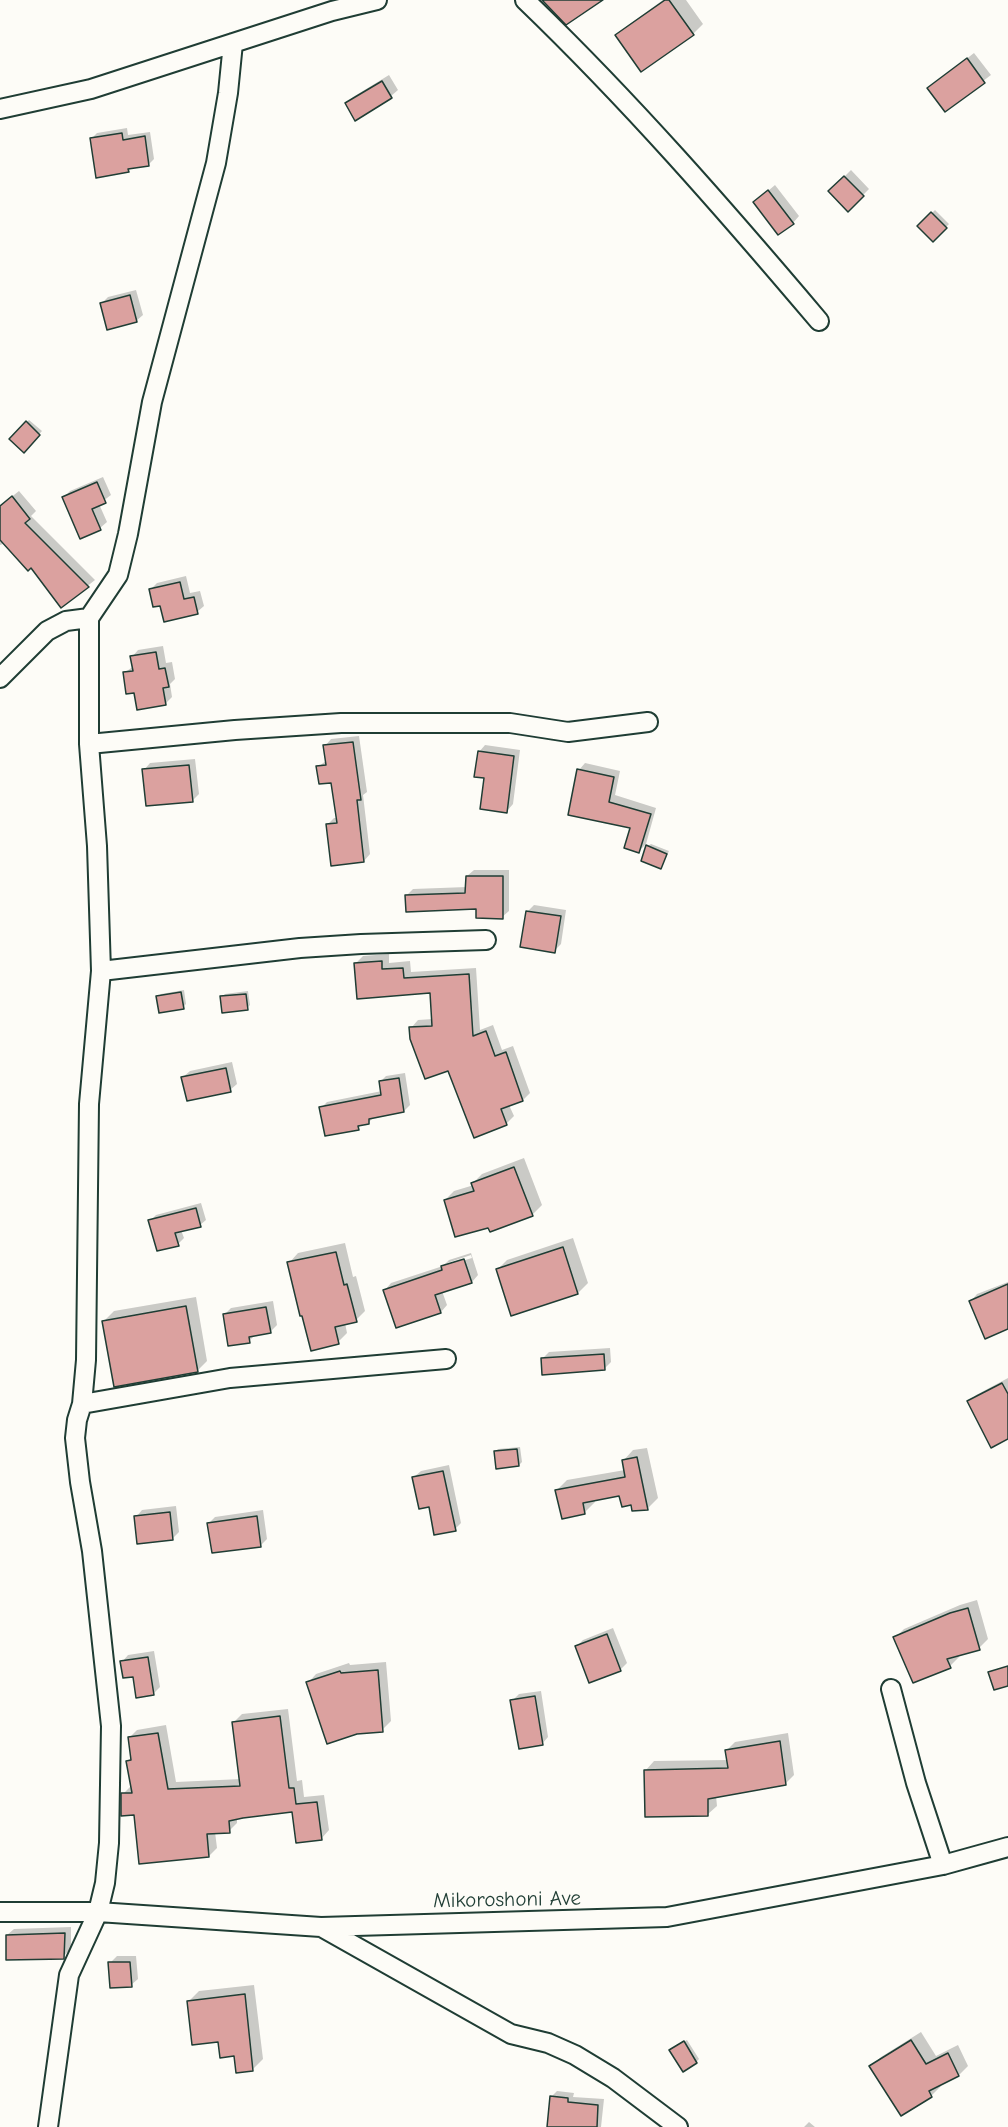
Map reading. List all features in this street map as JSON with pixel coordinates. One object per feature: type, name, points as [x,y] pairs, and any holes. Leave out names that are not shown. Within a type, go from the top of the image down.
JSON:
[{"type":"street","points":[[0,109],[91,89],[332,11],[377,0]]},
{"type":"street","points":[[525,0],[620,94],[717,201],[819,321]]},
{"type":"street","points":[[48,2127],[69,1976],[98,1912],[105,1883],[109,1843],[111,1726],[92,1551],[75,1438],[82,1404],[87,1317],[89,1104],[101,971],[97,846],[89,744],[88,618],[118,575],[128,534],[152,402],[216,163],[228,93],[233,44]]},
{"type":"street","points":[[0,678],[47,632],[66,621],[88,618]]},
{"type":"street","points":[[89,744],[235,730],[341,723],[510,723],[568,732],[648,722]]},
{"type":"street","points":[[101,971],[300,948],[486,940]]},
{"type":"street","points":[[82,1404],[230,1378],[446,1359]]},
{"type":"street","points":[[891,1689],[916,1783],[943,1865]]},
{"type":"street","name":"Mikoroshoni Ave","points":[[0,1911],[98,1912],[321,1927],[666,1917],[943,1865],[1008,1846]]},
{"type":"street","points":[[321,1927],[511,2034],[548,2043],[575,2055],[613,2078],[678,2127]]},
{"type":"building","points":[[542,0],[603,0],[566,25]]},
{"type":"building","points":[[665,0],[669,0],[694,35],[641,72],[615,35]]},
{"type":"building","points":[[967,58],[985,83],[945,112],[927,88]]},
{"type":"building","points":[[382,81],[392,98],[355,121],[345,103]]},
{"type":"building","points":[[122,133],[123,140],[145,136],[149,166],[96,178],[90,138]]},
{"type":"building","points":[[844,176],[864,196],[848,212],[828,191]]},
{"type":"building","points":[[768,190],[794,224],[778,235],[753,202]]},
{"type":"building","points":[[931,212],[947,228],[933,242],[917,226]]},
{"type":"building","points":[[130,295],[137,322],[107,330],[100,303]]},
{"type":"building","points":[[26,421],[40,435],[24,453],[9,439]]},
{"type":"building","points":[[97,482],[106,503],[92,509],[101,530],[80,539],[62,497]]},
{"type":"building","points":[[12,496],[30,519],[25,523],[89,587],[61,608],[31,568],[28,571],[0,540],[0,506]]},
{"type":"building","points":[[180,582],[184,599],[194,597],[198,614],[164,622],[160,606],[153,607],[149,589]]},
{"type":"building","points":[[156,652],[159,669],[165,668],[169,687],[163,688],[166,705],[137,710],[134,693],[126,694],[123,672],[133,671],[130,656]]},
{"type":"building","points":[[353,742],[361,800],[357,800],[364,862],[331,866],[326,824],[337,823],[331,783],[319,784],[316,766],[326,765],[323,745]]},
{"type":"building","points":[[478,751],[514,756],[507,813],[480,809],[484,778],[474,777]]},
{"type":"building","points":[[189,765],[193,802],[146,806],[142,769]]},
{"type":"building","points":[[577,769],[614,777],[609,802],[651,814],[639,853],[624,848],[630,828],[568,815]]},
{"type":"building","points":[[646,845],[667,854],[661,869],[641,861]]},
{"type":"building","points":[[466,876],[503,876],[503,919],[476,918],[476,909],[406,912],[405,895],[465,893]]},
{"type":"building","points":[[526,911],[561,916],[555,953],[520,947]]},
{"type":"building","points":[[382,961],[382,969],[403,968],[404,978],[469,974],[473,1036],[486,1031],[495,1056],[506,1052],[523,1101],[501,1109],[507,1125],[474,1138],[448,1071],[425,1079],[410,1039],[409,1027],[432,1026],[430,993],[357,999],[354,963]]},
{"type":"building","points":[[181,992],[184,1009],[159,1013],[156,996]]},
{"type":"building","points":[[246,994],[248,1010],[222,1013],[220,996]]},
{"type":"building","points":[[226,1068],[231,1092],[187,1101],[181,1077]]},
{"type":"building","points":[[399,1078],[404,1112],[369,1119],[369,1124],[358,1126],[359,1130],[325,1136],[319,1107],[381,1095],[379,1081]]},
{"type":"building","points":[[514,1167],[533,1216],[490,1232],[488,1228],[455,1237],[444,1200],[474,1191],[471,1183]]},
{"type":"building","points":[[196,1208],[201,1227],[175,1233],[179,1246],[157,1251],[148,1220]]},
{"type":"building","points":[[563,1247],[578,1294],[511,1316],[496,1269]]},
{"type":"building","points":[[336,1252],[344,1285],[347,1284],[357,1322],[335,1327],[339,1344],[311,1351],[287,1262]]},
{"type":"building","points":[[464,1259],[472,1283],[435,1295],[441,1313],[396,1328],[383,1290],[442,1270],[441,1266]]},
{"type":"building","points":[[1008,1284],[1008,1329],[985,1339],[969,1301]]},
{"type":"building","points":[[186,1306],[198,1372],[114,1387],[102,1321]]},
{"type":"building","points":[[266,1307],[271,1333],[249,1337],[250,1343],[228,1346],[223,1314]]},
{"type":"building","points":[[604,1354],[605,1370],[542,1375],[541,1358]]},
{"type":"building","points":[[1002,1383],[1008,1394],[1008,1439],[991,1448],[967,1401]]},
{"type":"building","points":[[517,1449],[519,1466],[496,1469],[494,1451]]},
{"type":"building","points":[[637,1457],[648,1510],[632,1511],[631,1505],[622,1507],[619,1496],[583,1503],[585,1514],[562,1519],[555,1490],[625,1477],[622,1460]]},
{"type":"building","points":[[443,1471],[456,1531],[434,1535],[429,1507],[419,1509],[412,1477]]},
{"type":"building","points":[[170,1512],[173,1540],[137,1544],[134,1516]]},
{"type":"building","points":[[257,1516],[261,1547],[212,1553],[207,1523]]},
{"type":"building","points":[[968,1608],[980,1650],[947,1659],[951,1668],[913,1683],[893,1637],[950,1613]]},
{"type":"building","points":[[607,1634],[621,1671],[589,1683],[575,1646]]},
{"type":"building","points":[[148,1657],[154,1695],[136,1698],[133,1677],[123,1678],[120,1661]]},
{"type":"building","points":[[1008,1666],[1008,1686],[994,1690],[988,1672]]},
{"type":"building","points":[[378,1670],[383,1732],[357,1734],[327,1744],[306,1682],[340,1671],[341,1673]]},
{"type":"building","points":[[535,1696],[543,1745],[519,1749],[510,1700]]},
{"type":"building","points":[[280,1716],[289,1788],[294,1788],[296,1804],[317,1802],[322,1840],[296,1843],[292,1812],[243,1818],[229,1821],[230,1833],[207,1834],[209,1857],[139,1864],[134,1815],[121,1816],[121,1793],[132,1793],[126,1761],[131,1760],[128,1737],[158,1733],[168,1789],[240,1786],[232,1722]]},
{"type":"building","points":[[780,1741],[786,1785],[708,1799],[708,1816],[645,1817],[644,1770],[728,1768],[725,1750]]},
{"type":"building","points":[[65,1933],[64,1959],[6,1960],[6,1935]]},
{"type":"building","points":[[108,1962],[130,1962],[132,1987],[110,1988]]},
{"type":"building","points":[[245,1994],[253,2071],[236,2073],[234,2056],[220,2058],[218,2042],[192,2045],[187,2001]]},
{"type":"building","points":[[911,2040],[926,2064],[948,2053],[959,2076],[929,2091],[932,2097],[901,2116],[869,2066]]},
{"type":"building","points":[[684,2041],[697,2063],[683,2072],[669,2050]]},
{"type":"building","points":[[550,2096],[568,2098],[568,2102],[598,2105],[597,2127],[547,2127]]}]
